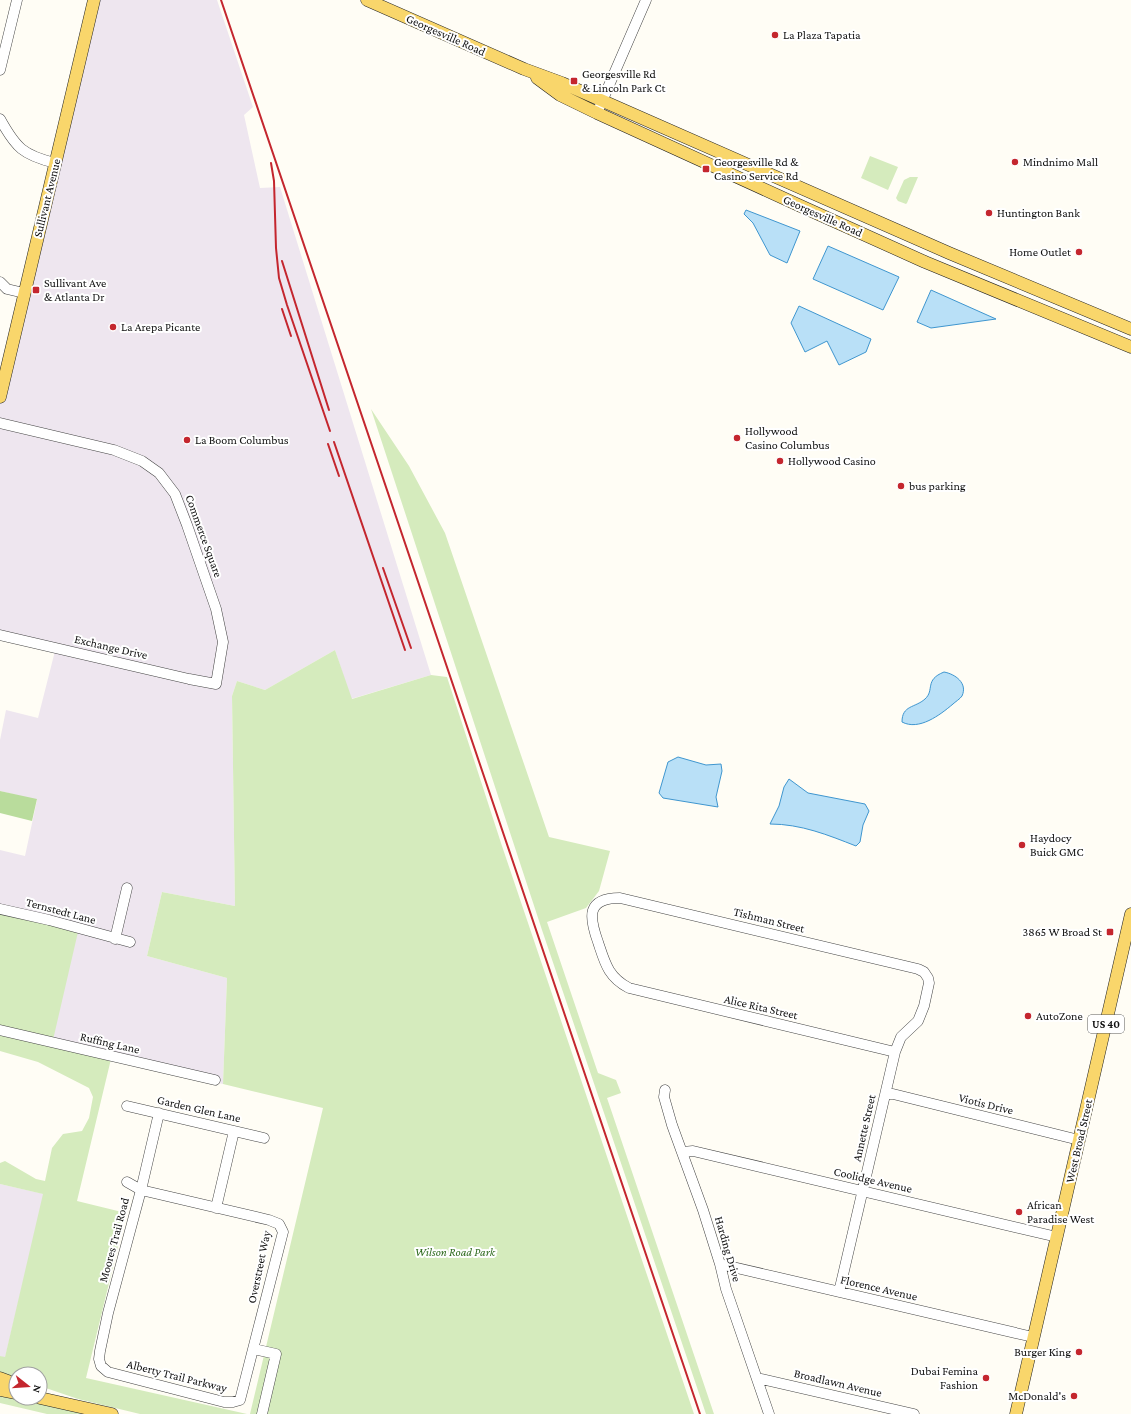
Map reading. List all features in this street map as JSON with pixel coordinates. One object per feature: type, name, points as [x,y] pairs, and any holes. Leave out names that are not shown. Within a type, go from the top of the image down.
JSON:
[{"type":"main road","name":"Sullivant Avenue","points":[[0,397],[94,0]]},
{"type":"main road","name":"Georgesville Road","points":[[367,0],[524,69],[602,100],[949,253],[1131,329]]},
{"type":"main road","name":"Georgesville Road","points":[[524,69],[560,95],[728,174],[925,262],[1131,347]]},
{"type":"main road","points":[[728,174],[770,183],[823,204],[835,203]]},
{"type":"main road","name":"West Broad Street","points":[[1016,1414],[1131,914]]},
{"type":"main road","points":[[48,1396],[72,1405]]},
{"type":"main road","points":[[48,1400],[112,1414]]},
{"type":"street","points":[[0,70],[16,0]]},
{"type":"street","points":[[597,113],[646,0]]},
{"type":"street","points":[[0,119],[10,137],[18,147],[27,154],[38,159],[55,163]]},
{"type":"street","points":[[0,282],[7,289],[24,293]]},
{"type":"street","name":"Commerce Square","points":[[0,423],[114,450],[142,461],[159,473],[175,494],[186,521],[216,609],[223,642],[216,684]]},
{"type":"street","name":"Exchange Drive","points":[[0,635],[216,684]]},
{"type":"street","points":[[115,939],[127,888]]},
{"type":"street","name":"Tishman Street","points":[[622,985],[610,974],[592,925],[591,918],[593,910],[600,901],[609,898],[620,898],[918,969],[924,972],[928,978]]},
{"type":"street","name":"Ternstedt Lane","points":[[0,909],[49,920],[130,942]]},
{"type":"street","name":"Annette Street","points":[[840,1292],[895,1052],[901,1037],[921,1016],[929,987],[928,978]]},
{"type":"street","name":"Alice Rita Street","points":[[622,985],[644,992],[895,1052]]},
{"type":"street","name":"Ruffing Lane","points":[[0,1030],[215,1080]]},
{"type":"street","name":"Harding Drive","points":[[665,1090],[664,1097],[720,1264],[726,1289],[769,1414]]},
{"type":"street","name":"Viotis Drive","points":[[886,1094],[893,1094],[1079,1140]]},
{"type":"street","name":"Garden Glen Lane","points":[[127,1106],[264,1138]]},
{"type":"street","name":"Moores Trail Road","points":[[108,1372],[101,1366],[99,1359],[100,1351],[108,1313],[141,1190],[159,1113]]},
{"type":"street","points":[[216,1208],[234,1131]]},
{"type":"street","name":"Coolidge Avenue","points":[[683,1152],[693,1151],[1057,1237]]},
{"type":"street","name":"Overstreet Way","points":[[127,1182],[141,1190],[269,1220],[279,1224],[283,1232],[240,1400]]},
{"type":"street","name":"Florence Avenue","points":[[720,1264],[1033,1337]]},
{"type":"street","points":[[254,1348],[276,1354],[262,1414]]},
{"type":"street","name":"Alberty Trail Parkway","points":[[108,1372],[224,1402],[240,1400]]},
{"type":"street","name":"Broadlawn Avenue","points":[[757,1378],[914,1414]]},
{"type":"shaded area","points":[[96,0],[217,0],[253,107],[244,115],[260,188],[280,187],[431,675],[351,699],[335,650],[265,690],[237,681],[232,696],[235,906],[162,892],[147,956],[227,978],[223,1084],[51,1046],[0,912],[0,850],[25,856],[37,800],[0,791],[0,740],[6,710],[38,718],[55,651],[0,638],[0,405]]},
{"type":"shaded area","points":[[0,1184],[44,1194],[5,1358],[0,1356]]},
{"type":"green space","points":[[870,156],[898,167],[888,190],[861,178]]},
{"type":"green space","points":[[910,177],[918,177],[906,204],[898,201],[896,198],[904,180]]},
{"type":"green space","points":[[371,409],[409,466],[445,533],[549,837],[610,851],[599,891],[586,908],[547,922],[598,1073],[616,1080],[621,1093],[607,1098],[714,1414],[706,1414],[542,930]]},
{"type":"green space","name":"Wilson Road Park","points":[[335,650],[352,699],[431,675],[447,677],[502,846],[694,1414],[250,1414],[323,1108],[223,1084],[227,978],[147,956],[162,892],[235,906],[232,696],[237,681],[265,690]]},
{"type":"green space","points":[[0,791],[37,799],[32,821],[0,813]]},
{"type":"green space","points":[[0,912],[78,932],[53,1040],[0,1028]]},
{"type":"green space","points":[[0,1033],[111,1059],[77,1201],[126,1213],[86,1378],[247,1414],[140,1414],[78,1399],[48,1389],[48,1366],[8,1366],[8,1375],[0,1372],[0,1356],[5,1357],[43,1194],[0,1184],[0,1163],[5,1161],[36,1179],[45,1181],[52,1148],[63,1134],[82,1131],[89,1118],[93,1097],[89,1088],[38,1062],[0,1051]]},
{"type":"green space","points":[[0,1394],[8,1396],[8,1405],[0,1403]]},
{"type":"green space","points":[[48,1405],[86,1414],[47,1414],[13,1406]]},
{"type":"water","points":[[746,210],[800,231],[787,263],[770,255],[753,223],[744,214]]},
{"type":"water","points":[[828,246],[899,277],[883,310],[813,279]]},
{"type":"water","points":[[931,290],[996,319],[931,328],[917,322]]},
{"type":"water","points":[[799,306],[871,339],[866,352],[839,365],[827,341],[805,352],[791,323]]},
{"type":"water","points":[[944,672],[956,677],[962,683],[962,696],[936,717],[915,725],[902,722],[904,712],[928,696],[934,678]]},
{"type":"water","points":[[678,757],[706,765],[721,764],[722,771],[716,797],[718,807],[663,798],[659,793],[668,762]]},
{"type":"water","points":[[789,779],[808,793],[865,804],[869,811],[863,825],[860,842],[856,846],[825,834],[803,828],[781,824],[770,824],[779,806],[784,787]]},
{"type":"railway","points":[[221,0],[700,1414]]},
{"type":"railway","points":[[271,163],[274,181],[276,248],[279,278],[330,431]]},
{"type":"railway","points":[[282,261],[329,410]]},
{"type":"railway","points":[[282,309],[291,336]]},
{"type":"railway","points":[[334,442],[405,650]]},
{"type":"railway","points":[[328,444],[339,476]]},
{"type":"railway","points":[[383,568],[411,648]]},
{"type":"place","name":"La Plaza Tapatia","points":[[775,35]]},
{"type":"place","name":"Georgesville Rd & Lincoln Park Ct","points":[[574,81]]},
{"type":"place","name":"Mindnimo Mall","points":[[1015,162]]},
{"type":"place","name":"Georgesville Rd & Casino Service Rd","points":[[706,169]]},
{"type":"place","name":"Huntington Bank","points":[[989,213]]},
{"type":"place","name":"Home Outlet","points":[[1079,252]]},
{"type":"place","name":"Sullivant Ave & Atlanta Dr","points":[[36,290]]},
{"type":"place","name":"La Arepa Picante","points":[[113,327]]},
{"type":"place","name":"Hollywood Casino Columbus","points":[[737,438]]},
{"type":"place","name":"La Boom Columbus","points":[[187,440]]},
{"type":"place","name":"Hollywood Casino","points":[[780,461]]},
{"type":"place","name":"bus parking","points":[[901,486]]},
{"type":"place","name":"Haydocy Buick GMC","points":[[1022,845]]},
{"type":"place","name":"3865 W Broad St","points":[[1110,932]]},
{"type":"place","name":"AutoZone","points":[[1028,1016]]},
{"type":"place","name":"African Paradise West","points":[[1019,1212]]},
{"type":"place","name":"Burger King","points":[[1079,1352]]},
{"type":"place","name":"Dubai Femina Fashion","points":[[986,1378]]},
{"type":"place","name":"McDonald's","points":[[1074,1396]]}]
